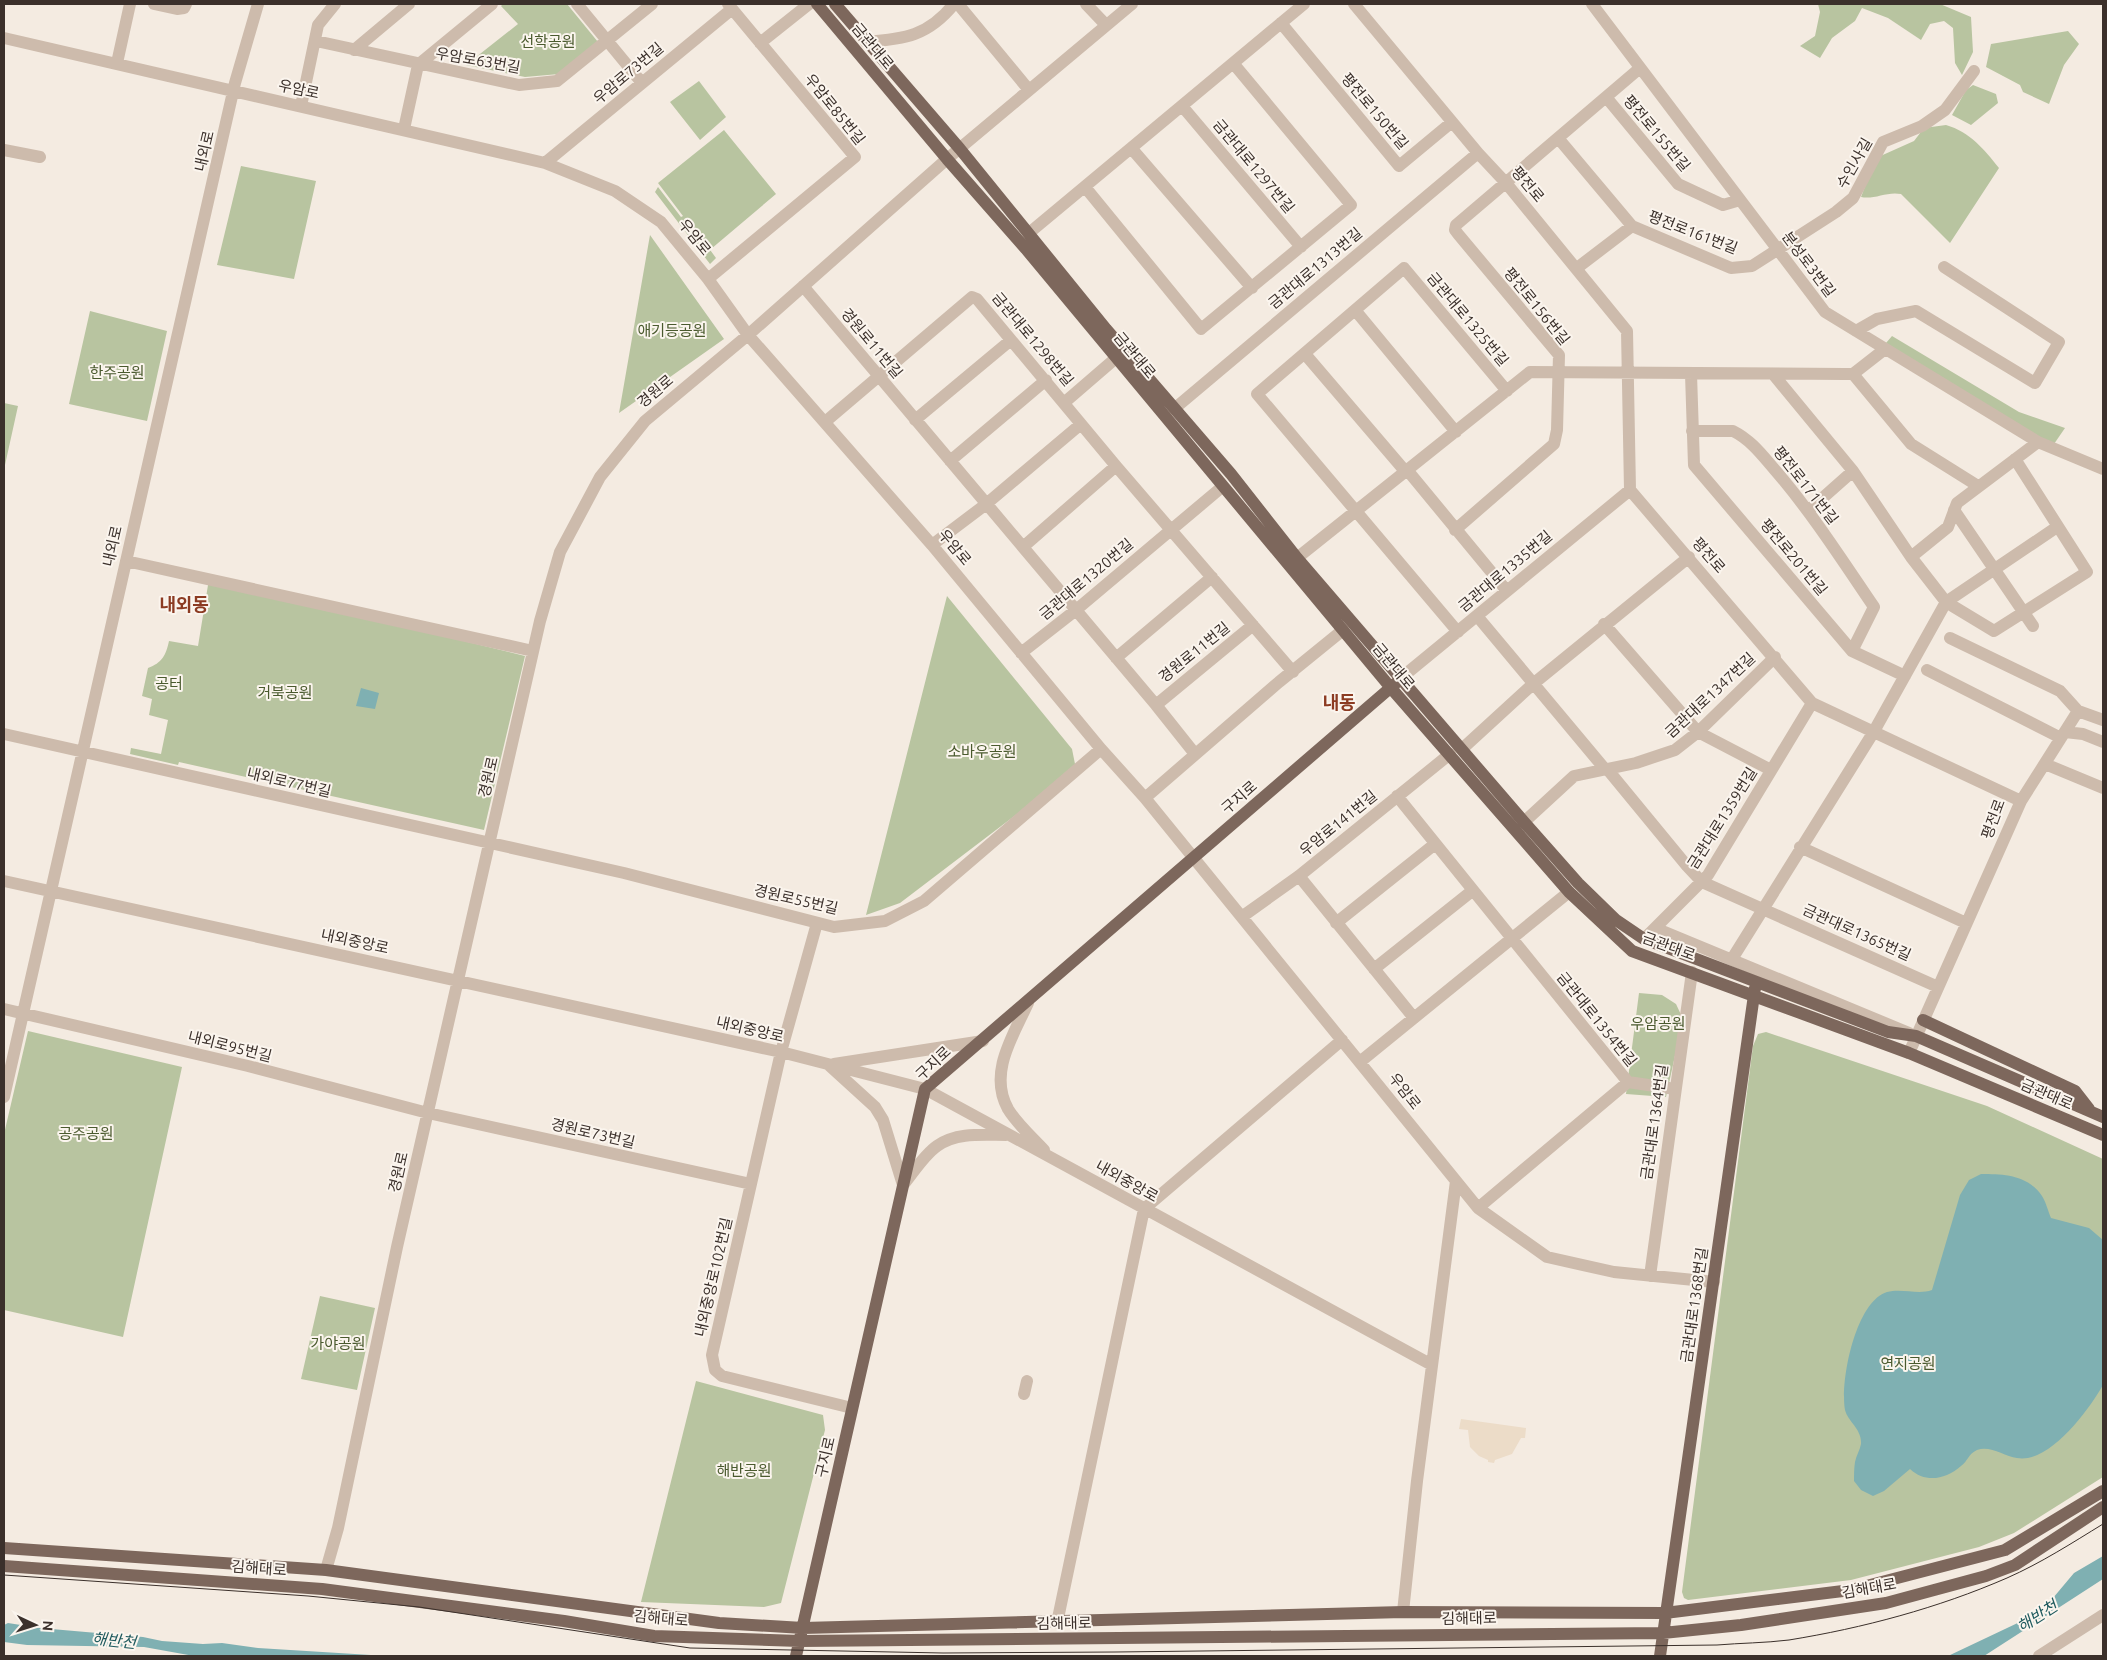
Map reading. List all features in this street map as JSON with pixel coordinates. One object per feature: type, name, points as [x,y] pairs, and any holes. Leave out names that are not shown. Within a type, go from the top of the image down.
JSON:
[{"type":"main road","name":"금관대로","points":[[817,4],[947,159],[1026,249],[1391,688],[1569,892],[1632,951],[1909,1052],[2103,1135]]},
{"type":"main road","name":"금관대로","points":[[835,4],[960,149],[1174,409],[1231,474],[1297,558],[1524,822],[1578,883],[1616,920],[1644,939],[1888,1032],[1916,1036],[2103,1117]]},
{"type":"main road","name":"구지로","points":[[796,1656],[925,1089],[1028,1003],[1401,678]]},
{"type":"main road","name":"금관대로1368번길","points":[[1660,1656],[1756,981]]},
{"type":"main road","points":[[1923,1020],[2075,1091],[2091,1111]]},
{"type":"main road","name":"김해대로","points":[[4,1548],[326,1570],[718,1623],[803,1628],[1057,1623],[1403,1612],[1665,1612],[1851,1590],[2005,1550],[2103,1491]]},
{"type":"main road","name":"김해대로","points":[[4,1566],[322,1589],[564,1621],[654,1636],[800,1641],[1663,1633],[1741,1625],[1886,1603],[1986,1576],[2014,1565],[2103,1507]]},
{"type":"street","points":[[117,63],[130,4]]},
{"type":"street","points":[[154,4],[177,9],[184,8],[186,4]]},
{"type":"street","name":"내외로","points":[[4,1097],[49,891],[234,92],[258,4]]},
{"type":"street","points":[[301,106],[318,25],[335,4]]},
{"type":"street","points":[[354,50],[409,4]]},
{"type":"street","name":"우암로63번길","points":[[404,129],[418,65],[492,4]]},
{"type":"street","points":[[577,4],[642,83]]},
{"type":"street","name":"우암로63번길","points":[[316,41],[418,65],[519,85],[557,81],[652,4]]},
{"type":"street","points":[[760,43],[809,4]]},
{"type":"street","name":"금관대로","points":[[866,42],[899,39],[921,33],[943,17],[954,4]]},
{"type":"street","points":[[958,4],[1029,90]]},
{"type":"street","points":[[1086,4],[1106,25]]},
{"type":"street","name":"경원로","points":[[326,1570],[338,1528],[396,1252],[533,651],[560,552],[600,477],[645,421],[748,335],[947,159],[1132,4]]},
{"type":"street","points":[[1029,233],[1304,4]]},
{"type":"street","name":"평전로","points":[[1354,4],[1478,153],[1506,182],[1627,332],[1630,490],[1775,657],[1812,703],[2021,801],[1909,1052]]},
{"type":"street","name":"분성로3번길","points":[[1592,4],[1826,312],[2038,442],[2103,469]]},
{"type":"street","name":"우암로85번길","points":[[708,279],[855,157],[730,6]]},
{"type":"street","name":"우암로73번길","points":[[545,163],[642,83],[730,6]]},
{"type":"street","name":"평전로150번길","points":[[1281,23],[1399,166],[1452,122]]},
{"type":"street","name":"우암로","points":[[4,38],[545,163],[615,190],[661,222],[708,279],[748,335],[932,545],[1101,749],[1145,798],[1243,916],[1478,1208],[1547,1256],[1614,1272],[1714,1282]]},
{"type":"street","name":"금관대로1313번길","points":[[1085,187],[1201,329],[1351,205],[1232,63]]},
{"type":"street","name":"평전로155번길","points":[[1506,182],[1640,68]]},
{"type":"street","name":"수인사길","points":[[1778,249],[1836,212],[1853,198],[1883,142],[1922,126],[1945,110],[1974,71]]},
{"type":"street","name":"평전로155번길","points":[[1606,97],[1678,184],[1724,205],[1740,200]]},
{"type":"street","name":"금관대로1297번길","points":[[1182,106],[1301,247]]},
{"type":"street","points":[[1558,138],[1632,226]]},
{"type":"street","points":[[1132,149],[1252,288]]},
{"type":"street","points":[[4,150],[40,158]]},
{"type":"street","name":"금관대로1313번길","points":[[1174,409],[1478,153]]},
{"type":"street","name":"평전로156번길","points":[[1455,530],[1554,444],[1557,430],[1559,355],[1455,230],[1459,222],[1506,182]]},
{"type":"street","name":"평전로161번길","points":[[1577,268],[1632,226],[1731,268],[1752,266],[1778,249]]},
{"type":"street","points":[[1856,331],[1877,319],[1916,311],[2035,383],[2059,342],[1944,267]]},
{"type":"street","name":"금관대로1325번길","points":[[1355,310],[1404,268],[1507,391]]},
{"type":"street","name":"경원로11번길","points":[[803,286],[985,504],[1156,704],[1195,754]]},
{"type":"street","name":"금관대로1298번길","points":[[825,422],[972,297],[977,299],[1065,402],[1116,466],[1172,528]]},
{"type":"street","points":[[1456,432],[1355,310],[1306,354],[1256,394],[1458,632]]},
{"type":"street","points":[[915,420],[1012,340]]},
{"type":"street","points":[[1628,372],[1853,374],[1885,349]]},
{"type":"street","points":[[1306,354],[1507,591]]},
{"type":"street","points":[[1065,402],[1116,358]]},
{"type":"street","name":"금관대로1325번길","points":[[1297,558],[1530,372],[1628,372]]},
{"type":"street","points":[[1691,374],[1692,431]]},
{"type":"street","points":[[1773,374],[1853,470],[1911,557],[1946,602],[1994,631],[2087,572],[2015,459]]},
{"type":"street","points":[[1853,374],[1911,444],[1978,486]]},
{"type":"street","points":[[950,461],[1046,380]]},
{"type":"street","points":[[932,545],[1082,424]]},
{"type":"street","name":"평전로171번길","points":[[1692,431],[1733,431],[1753,443],[1809,510],[1874,607],[1852,651]]},
{"type":"street","name":"평전로201번길","points":[[1692,431],[1694,465],[1852,651],[1905,676]]},
{"type":"street","points":[[1911,557],[1948,527],[1957,503],[2038,442]]},
{"type":"street","points":[[1022,547],[1116,466]]},
{"type":"street","points":[[1809,510],[1853,470]]},
{"type":"street","name":"금관대로1320번길","points":[[1021,653],[1076,610],[1222,487]]},
{"type":"street","name":"금관대로1335번길","points":[[1401,678],[1630,490]]},
{"type":"street","points":[[1954,510],[2033,626]]},
{"type":"street","points":[[1732,959],[1800,847],[1873,733],[1946,602],[2057,527]]},
{"type":"street","points":[[1172,528],[1293,672]]},
{"type":"street","points":[[1462,748],[1533,684],[1604,624],[1689,557]]},
{"type":"street","points":[[126,561],[533,651]]},
{"type":"street","points":[[1116,658],[1212,577]]},
{"type":"street","points":[[1477,616],[1702,882]]},
{"type":"street","points":[[1604,624],[1698,732],[1771,770]]},
{"type":"street","name":"경원로11번길","points":[[1156,704],[1253,625]]},
{"type":"street","points":[[1145,798],[1343,630]]},
{"type":"street","points":[[1950,638],[2060,690],[2078,712],[2103,720]]},
{"type":"street","name":"금관대로1347번길","points":[[1524,822],[1574,776],[1675,750],[1698,732],[1775,657]]},
{"type":"street","points":[[1927,670],[2063,735],[2083,734],[2103,742]]},
{"type":"street","name":"금관대로1359번길","points":[[1644,939],[1702,882],[1812,703]]},
{"type":"street","points":[[2021,801],[2078,712]]},
{"type":"street","name":"내외로77번길","points":[[4,734],[490,843]]},
{"type":"street","name":"경원로55번길","points":[[490,843],[624,873],[834,927],[885,921],[924,901],[1101,749]]},
{"type":"street","points":[[1397,796],[1450,754]]},
{"type":"street","points":[[2045,764],[2103,788]]},
{"type":"street","name":"우암로141번길","points":[[1243,916],[1299,876],[1397,796],[1512,940]]},
{"type":"street","points":[[1336,922],[1435,844]]},
{"type":"street","points":[[1800,847],[1966,924]]},
{"type":"street","name":"우암로141번길","points":[[1299,876],[1414,1018]]},
{"type":"street","name":"내외중앙로","points":[[4,881],[781,1052],[925,1089],[1432,1365]]},
{"type":"street","name":"금관대로1365번길","points":[[1702,882],[1938,987]]},
{"type":"street","points":[[1374,969],[1472,891]]},
{"type":"street","points":[[1361,1061],[1569,892]]},
{"type":"street","name":"내외중앙로102번길","points":[[818,922],[781,1052],[712,1355],[715,1370],[722,1376],[852,1408]]},
{"type":"street","points":[[1655,928],[1916,1036]]},
{"type":"street","name":"금관대로1354번길","points":[[1512,940],[1628,1082],[1674,1089]]},
{"type":"street","name":"금관대로1364번길","points":[[1650,1276],[1674,1089],[1692,972]]},
{"type":"street","points":[[1028,1003],[1002,1059],[1001,1086],[1009,1111],[1051,1158]]},
{"type":"street","name":"내외로95번길","points":[[4,1009],[248,1066],[428,1113]]},
{"type":"street","points":[[1057,1623],[1144,1209],[1342,1040]]},
{"type":"street","points":[[828,1065],[982,1041]]},
{"type":"street","points":[[828,1065],[875,1107],[883,1120],[903,1185]]},
{"type":"street","points":[[1478,1208],[1628,1082]]},
{"type":"street","name":"경원로73번길","points":[[428,1113],[751,1184]]},
{"type":"street","points":[[903,1185],[936,1146],[944,1142],[969,1135],[1008,1135]]},
{"type":"street","points":[[1403,1612],[1456,1181]]},
{"type":"street","points":[[1024,1394],[1027,1381]]},
{"type":"street","points":[[2039,1656],[2103,1615]]},
{"type":"green space","name":"선학공원","points":[[503,4],[567,4],[598,42],[559,74],[525,77],[466,65],[518,24],[501,6]]},
{"type":"green space","points":[[1818,4],[1940,4],[1971,17],[1973,52],[1962,75],[1955,63],[1953,28],[1944,21],[1930,24],[1921,40],[1888,18],[1862,8],[1855,21],[1832,38],[1820,58],[1800,46],[1815,36],[1820,12]]},
{"type":"green space","points":[[2068,31],[2079,44],[2064,65],[2049,104],[2023,92],[2020,85],[1986,67],[1991,44]]},
{"type":"green space","points":[[699,81],[726,117],[700,140],[670,102]]},
{"type":"green space","points":[[1973,85],[1996,94],[1998,103],[1971,125],[1952,115],[1966,90]]},
{"type":"green space","points":[[1946,125],[1955,128],[1969,137],[1982,148],[1999,168],[1950,243],[1901,194],[1861,197],[1876,158],[1914,141],[1924,128]]},
{"type":"green space","points":[[724,130],[776,194],[711,249],[689,223],[686,225],[701,246],[705,243],[716,258],[710,264],[655,192],[658,187],[681,217],[683,216],[658,183]]},
{"type":"green space","points":[[241,166],[316,181],[294,279],[217,265]]},
{"type":"green space","name":"애기등공원","points":[[650,235],[724,339],[619,413]]},
{"type":"green space","name":"한주공원","points":[[90,311],[167,331],[147,421],[69,404]]},
{"type":"green space","points":[[1892,336],[2019,412],[2065,428],[2054,444],[2041,441],[1886,343]]},
{"type":"green space","points":[[4,403],[18,406],[5,465],[4,465]]},
{"type":"green space","name":"거북공원","points":[[209,579],[525,656],[484,830],[179,762],[178,765],[130,754],[131,748],[161,754],[168,720],[149,715],[152,699],[142,696],[148,668],[157,664],[163,658],[169,641],[198,646]]},
{"type":"green space","name":"소바우공원","points":[[947,596],[1072,749],[1076,769],[900,903],[866,915]]},
{"type":"green space","name":"우암공원","points":[[1639,993],[1662,995],[1676,1004],[1683,1019],[1666,1097],[1626,1094]]},
{"type":"green space","name":"공주공원","points":[[28,1031],[182,1067],[123,1337],[4,1310],[4,1134]]},
{"type":"green space","name":"연지공원","points":[[1766,1032],[1987,1106],[2103,1159],[2103,1477],[2014,1533],[1979,1547],[1851,1580],[1688,1600],[1684,1598],[1682,1592],[1753,1046],[1758,1034]]},
{"type":"green space","name":"가야공원","points":[[320,1296],[375,1308],[357,1390],[301,1379]]},
{"type":"green space","name":"해반공원","points":[[696,1381],[823,1415],[825,1430],[781,1603],[764,1607],[641,1602]]},
{"type":"shaded area","points":[[1461,1419],[1526,1428],[1525,1438],[1521,1438],[1512,1454],[1495,1460],[1494,1463],[1488,1462],[1488,1460],[1479,1456],[1470,1447],[1468,1430],[1459,1429]]},
{"type":"water","points":[[361,688],[379,693],[375,709],[356,706]]},
{"type":"water","points":[[1981,1174],[2007,1175],[2023,1180],[2042,1196],[2051,1218],[2089,1228],[2103,1240],[2103,1385],[2078,1421],[2055,1444],[2042,1453],[2029,1458],[2017,1458],[1987,1449],[1977,1450],[1955,1471],[1942,1477],[1929,1478],[1910,1469],[1884,1491],[1873,1496],[1861,1490],[1854,1481],[1855,1462],[1861,1439],[1845,1410],[1845,1381],[1852,1344],[1858,1326],[1866,1311],[1876,1299],[1887,1292],[1921,1292],[1932,1290],[1960,1195],[1969,1180]]},
{"type":"water","name":"해반천","points":[[2103,1556],[2103,1579],[1984,1656],[1948,1656],[2024,1620],[2053,1598],[2074,1573]]},
{"type":"water","name":"해반천","points":[[8,1623],[40,1628],[143,1637],[162,1641],[203,1644],[222,1643],[258,1648],[387,1656],[194,1656],[144,1647],[27,1645],[4,1642],[4,1625]]},
{"type":"tram line","points":[[4,1575],[308,1596],[419,1607],[690,1648],[943,1653],[1717,1645],[1789,1640],[1872,1623],[1927,1608],[1981,1589],[2020,1572],[2056,1553],[2103,1524]]},
{"type":"district","name":"내외동","points":[[184,604]]},
{"type":"district","name":"내동","points":[[1339,702]]},
{"type":"park label","name":"공터","points":[[169,683]]}]
